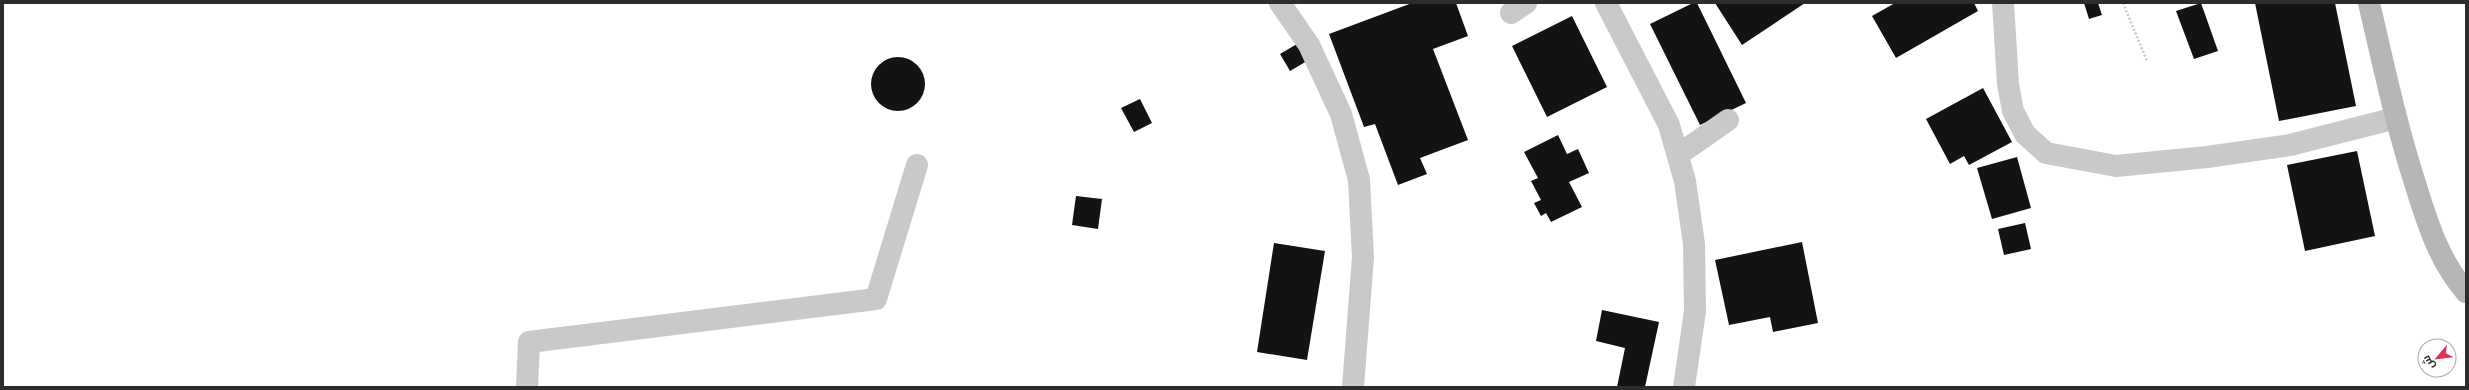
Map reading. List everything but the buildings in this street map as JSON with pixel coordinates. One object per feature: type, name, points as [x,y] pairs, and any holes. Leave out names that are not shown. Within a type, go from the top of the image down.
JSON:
[{"type":"main road","points":[[2368,3],[2396,118],[2431,234],[2454,278],[2466,292]]},
{"type":"street","points":[[1280,3],[1309,45],[1341,114],[1359,180],[1363,257],[1353,387]]},
{"type":"street","points":[[1606,3],[1669,125],[1685,181],[1694,244],[1695,311],[1684,387]]},
{"type":"street","points":[[2003,3],[2008,84],[2013,111],[2025,134],[2046,153],[2116,166],[2200,158],[2290,145],[2396,118]]},
{"type":"street","points":[[1678,155],[1728,120]]},
{"type":"street","points":[[527,387],[529,342],[876,299],[917,165]]},
{"type":"path","points":[[2123,3],[2147,61]]}]
